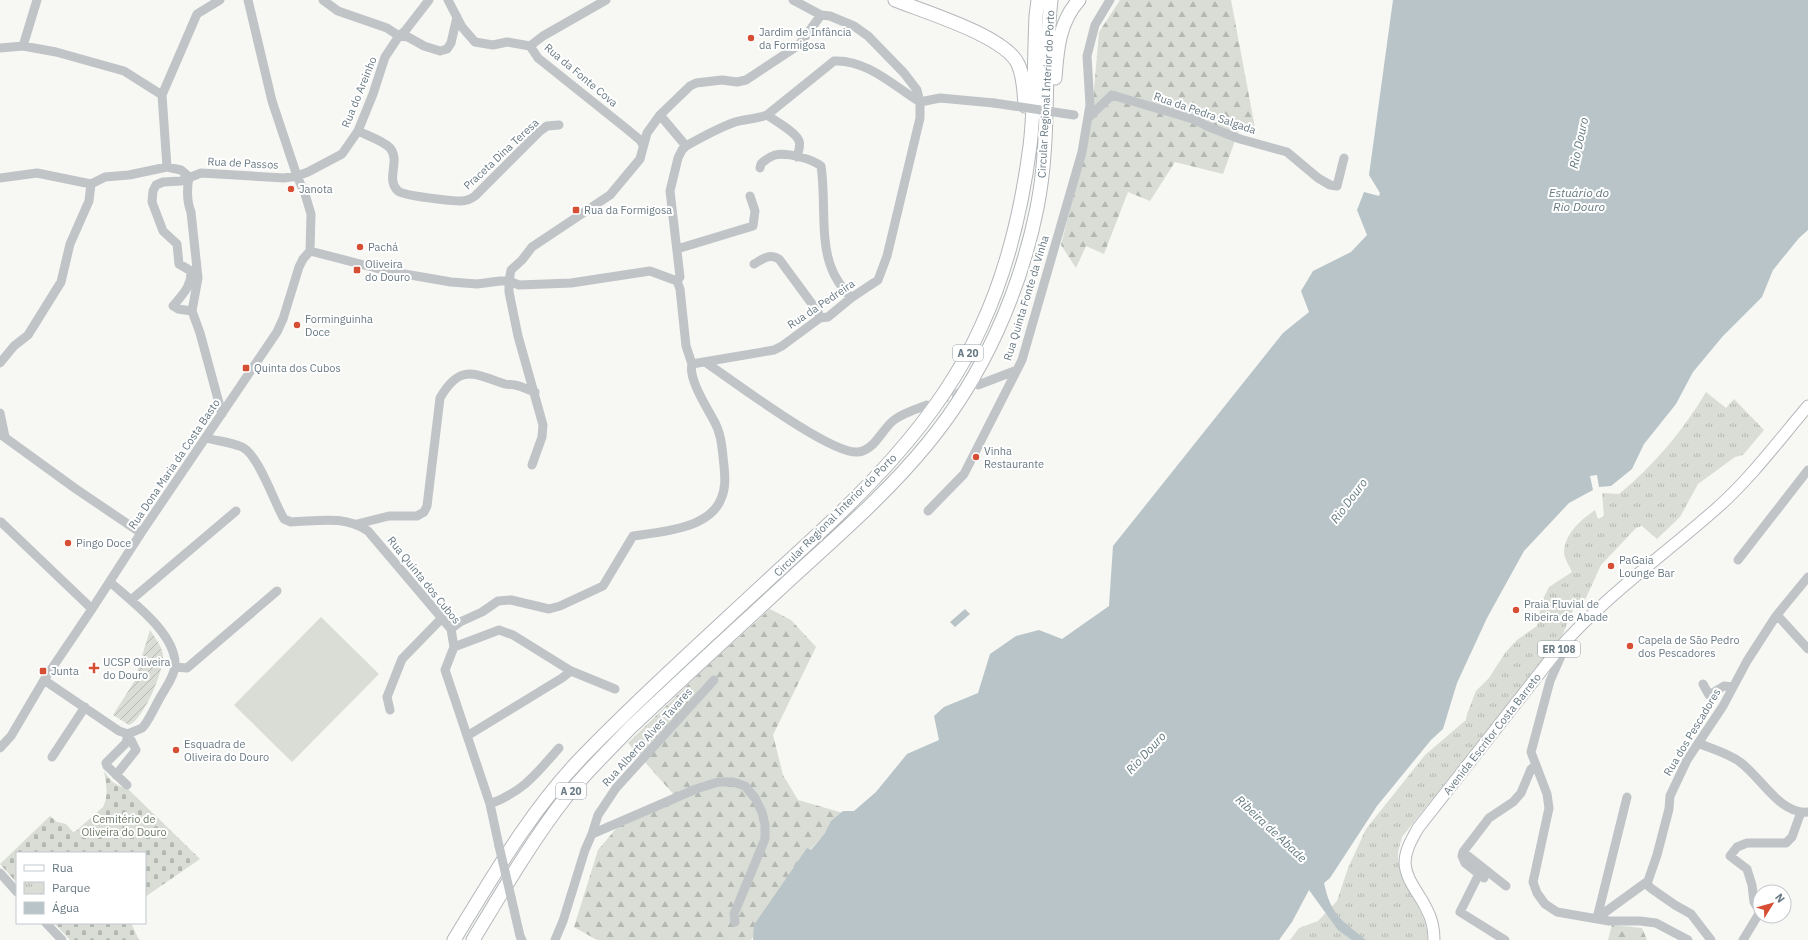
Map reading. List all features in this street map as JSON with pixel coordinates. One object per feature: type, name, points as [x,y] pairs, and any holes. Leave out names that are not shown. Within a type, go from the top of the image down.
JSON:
[{"type":"highway","points":[[895,0],[990,38],[1007,49],[1017,63],[1023,80],[1028,160]]},
{"type":"highway","name":"Circular Regional Interior do Porto","points":[[454,940],[487,886],[540,806],[582,756],[646,693],[816,537],[886,467],[914,434],[954,379],[982,327],[1006,263],[1021,204],[1031,132],[1038,0]]},
{"type":"highway","name":"Circular Regional Interior do Porto","points":[[472,940],[550,818],[593,767],[630,728],[876,500],[936,433],[967,389],[996,334],[1022,268],[1037,207],[1044,160],[1048,40],[1051,0]]},
{"type":"highway","points":[[1044,160],[1052,132],[1057,53],[1060,36],[1074,5],[1079,0]]},
{"type":"main road","name":"Avenida Escritor Costa Barreto","points":[[1434,940],[1432,922],[1408,876],[1405,863],[1409,845],[1418,828],[1557,651],[1581,624],[1606,601],[1718,507],[1746,479],[1808,406]]},
{"type":"street","points":[[23,46],[37,0]]},
{"type":"street","points":[[167,167],[162,95],[197,14],[220,0]]},
{"type":"street","points":[[248,0],[272,101],[311,214],[310,251],[387,271],[451,282],[476,284],[509,281],[519,285],[571,282],[650,271],[677,281],[680,288],[686,346],[692,364],[690,370],[721,436],[725,483],[721,499],[713,512],[700,522],[658,533],[633,536],[603,586],[560,606],[549,609],[511,600],[498,602],[482,612],[460,622],[451,629]]},
{"type":"street","points":[[323,0],[338,11],[387,28],[399,36],[408,37],[424,46],[440,51],[447,49],[451,43],[457,17]]},
{"type":"street","name":"Rua do Areinho","points":[[297,176],[342,154],[358,131],[373,94],[385,57],[399,36],[405,31],[429,0]]},
{"type":"street","name":"Rua da Fonte Cova","points":[[448,0],[462,27],[475,42],[493,44],[508,42],[530,46],[538,58],[628,130],[640,140],[643,145]]},
{"type":"street","points":[[530,46],[543,36],[606,0]]},
{"type":"street","points":[[793,0],[821,15],[830,16],[854,26],[868,36],[904,73],[917,90],[920,102]]},
{"type":"street","name":"Rua Quinta Fonte da Vinha","points":[[928,511],[964,474],[1022,360],[1082,152],[1090,105],[1087,56],[1095,25],[1110,0]]},
{"type":"street","points":[[532,465],[542,437],[543,425],[535,392],[518,336],[509,292],[509,281],[512,270],[522,260],[532,246],[610,196],[640,159],[647,133],[660,116],[690,86],[696,83],[722,80],[737,82],[746,80],[799,45],[821,15]]},
{"type":"street","points":[[0,48],[23,46],[56,52],[124,71],[162,95]]},
{"type":"street","points":[[677,281],[680,278],[670,191],[678,158],[682,150],[686,146],[720,128],[737,122],[756,119],[767,115],[834,61],[843,60],[867,68],[920,102],[940,98],[994,103],[1089,117]]},
{"type":"street","name":"Rua da Pedra Salgada","points":[[1089,117],[1112,95],[1193,119],[1209,127],[1234,136],[1287,152],[1318,178],[1330,185],[1337,186],[1344,158]]},
{"type":"street","name":"Rua da Pedreira","points":[[692,364],[774,350],[782,346],[820,318],[828,317],[851,298],[878,280],[882,271],[920,118],[920,102]]},
{"type":"street","points":[[767,115],[796,136],[800,147],[797,157]]},
{"type":"street","points":[[660,116],[686,146]]},
{"type":"street","name":"Praceta Dina Teresa","points":[[358,131],[386,145],[391,150],[395,157],[392,178],[394,185],[399,192],[407,195],[461,201],[470,200],[476,196],[540,131],[547,126],[559,125]]},
{"type":"street","points":[[760,168],[761,164],[768,158],[776,155],[797,157],[816,162],[821,166],[827,254],[831,268],[839,284],[851,298]]},
{"type":"street","points":[[0,178],[37,173],[91,184],[105,177],[129,175],[167,167],[182,170],[189,177],[189,207],[191,212],[198,278],[192,311],[200,333],[222,414]]},
{"type":"street","name":"Rua de Passos","points":[[192,311],[178,309],[173,306],[186,292],[192,279],[191,271],[179,264],[177,244],[163,231],[152,202],[153,191],[156,185],[163,182],[181,181],[201,173],[284,178],[297,176]]},
{"type":"street","points":[[0,364],[14,346],[28,334],[61,282],[70,244],[76,227],[89,202],[91,184]]},
{"type":"street","points":[[676,249],[753,226],[755,211],[750,196]]},
{"type":"street","name":"Rua Dona Maria da Costa Basto","points":[[0,748],[11,736],[44,680],[277,332],[283,319],[299,267],[303,259],[310,251]]},
{"type":"street","points":[[754,264],[767,256],[773,256],[779,259],[818,312],[820,318]]},
{"type":"street","points":[[705,362],[786,418],[832,445],[846,451],[859,452],[867,448],[877,440],[894,420],[927,405]]},
{"type":"street","points":[[978,385],[1017,370]]},
{"type":"street","points":[[357,524],[390,516],[417,516],[424,512],[427,506],[440,398],[448,385],[458,377],[468,374],[478,374],[508,384],[515,384],[535,392]]},
{"type":"street","points":[[0,413],[2,435],[76,489],[141,533]]},
{"type":"street","name":"Rua Quinta dos Cubos","points":[[206,438],[242,447],[249,451],[256,460],[284,519],[291,522],[342,520],[357,524],[368,531],[451,629],[454,647]]},
{"type":"street","points":[[1738,560],[1808,470]]},
{"type":"street","points":[[131,600],[236,511]]},
{"type":"street","points":[[0,522],[92,609]]},
{"type":"street","name":"Rua dos Pescadores","points":[[1597,918],[1645,883],[1657,855],[1669,809],[1670,796],[1675,783],[1698,743],[1723,706],[1747,661],[1776,614],[1808,577]]},
{"type":"street","points":[[110,582],[131,600],[160,630],[167,640],[174,656],[175,667],[171,679],[142,727],[128,734]]},
{"type":"street","points":[[175,667],[187,668],[277,591]]},
{"type":"street","points":[[1776,614],[1808,648]]},
{"type":"street","points":[[390,710],[387,697],[402,658],[442,618]]},
{"type":"street","points":[[522,940],[490,804],[445,670],[454,647],[499,630],[513,636],[571,671],[615,689]]},
{"type":"street","points":[[1557,651],[1561,656],[1550,681],[1531,752],[1535,766],[1547,794],[1549,808],[1534,875],[1533,882],[1536,893],[1545,904],[1557,912],[1622,922],[1640,921],[1656,923],[1688,940]]},
{"type":"street","points":[[467,736],[571,671]]},
{"type":"street","points":[[44,680],[119,731],[128,734],[136,750],[116,775]]},
{"type":"street","name":"Rua Alberto Alves Tavares","points":[[592,834],[598,815],[616,788],[714,680]]},
{"type":"street","points":[[1703,684],[1709,695],[1724,686],[1733,687]]},
{"type":"street","points":[[52,757],[85,707]]},
{"type":"street","points":[[127,785],[107,766],[106,763],[126,743],[128,734]]},
{"type":"street","points":[[1698,743],[1741,763],[1785,805],[1795,812],[1805,812],[1792,837],[1786,842],[1747,844],[1738,847],[1730,856],[1747,869],[1752,885],[1754,902],[1760,912],[1743,940]]},
{"type":"street","points":[[490,804],[505,798],[524,786],[560,748]]},
{"type":"street","points":[[1505,940],[1460,912],[1482,876],[1465,863],[1462,856],[1463,852],[1489,818],[1513,802],[1521,792],[1531,769],[1535,766]]},
{"type":"street","points":[[555,940],[563,921],[585,850],[592,834],[696,789],[718,782],[733,782],[745,786],[755,798],[762,812],[765,825],[765,839],[734,914],[735,922]]},
{"type":"street","points":[[1597,918],[1627,797]]},
{"type":"street","points":[[1463,852],[1506,886]]},
{"type":"street","points":[[0,873],[16,891]]},
{"type":"street","points":[[1645,883],[1657,893],[1691,914],[1711,940]]},
{"type":"street","points":[[47,924],[62,940]]},
{"type":"green space","points":[[1120,0],[1231,0],[1255,128],[1240,127],[1223,174],[1175,162],[1150,201],[1128,192],[1104,254],[1086,246],[1076,268],[1061,245],[1091,125],[1099,32]]},
{"type":"green space","points":[[1706,392],[1726,408],[1734,399],[1764,430],[1743,455],[1735,457],[1698,484],[1680,517],[1657,539],[1642,526],[1636,528],[1601,565],[1585,600],[1573,610],[1562,636],[1402,837],[1398,853],[1399,867],[1407,888],[1419,907],[1427,928],[1428,940],[1290,940],[1299,928],[1318,921],[1337,901],[1348,868],[1366,829],[1425,755],[1466,720],[1476,691],[1489,678],[1505,653],[1517,640],[1537,626],[1542,601],[1549,587],[1572,572],[1564,554],[1567,539],[1571,533],[1584,518],[1595,510],[1598,519],[1604,516],[1602,493],[1619,494],[1632,483],[1678,434]]},
{"type":"green space","points":[[770,609],[791,620],[816,647],[773,735],[783,775],[798,800],[843,813],[811,849],[751,940],[597,940],[574,927],[598,850],[620,824],[675,796],[628,743],[702,671]]},
{"type":"green space","points":[[321,617],[379,674],[292,762],[234,705]]},
{"type":"green space","points":[[150,630],[162,650],[162,664],[152,694],[141,714],[129,725],[113,715],[134,682]]},
{"type":"green space","name":"Cemitério de Oliveira do Douro","points":[[104,771],[114,783],[128,789],[200,859],[146,896],[146,852],[16,852],[16,882],[0,864],[50,816],[57,822],[66,824],[73,832],[76,831],[103,807],[105,803],[106,785]]},
{"type":"green space","points":[[55,924],[131,924],[139,940],[70,940]]},
{"type":"green space","points":[[1612,925],[1642,928],[1647,940],[1608,940]]},
{"type":"water","name":"Estuário do Rio Douro","points":[[1393,0],[1808,0],[1808,230],[1799,238],[1773,270],[1762,297],[1723,336],[1693,372],[1676,404],[1644,444],[1632,469],[1611,486],[1599,487],[1597,475],[1590,476],[1593,490],[1569,503],[1524,551],[1487,618],[1457,683],[1443,729],[1431,740],[1377,806],[1330,878],[1324,883],[1330,903],[1334,910],[1344,922],[1366,940],[1352,940],[1338,930],[1309,890],[1292,922],[1279,940],[753,940],[754,925],[807,848],[811,850],[825,833],[831,821],[843,811],[854,811],[876,792],[907,754],[939,740],[934,716],[944,707],[978,693],[990,654],[1016,636],[1039,630],[1062,639],[1109,606],[1113,546],[1283,333],[1309,312],[1301,291],[1313,271],[1351,252],[1367,235],[1357,210],[1364,192],[1379,196],[1380,193],[1369,175]]},
{"type":"water","points":[[965,609],[970,614],[955,627],[950,622]]},
{"type":"tunnel","points":[[939,400],[967,390]]},
{"type":"place","name":"Jardim de Infância da Formigosa","points":[[751,38]]},
{"type":"place","name":"Janota","points":[[291,189]]},
{"type":"place","name":"Rua da Formigosa","points":[[576,210]]},
{"type":"place","name":"Pachá","points":[[360,247]]},
{"type":"place","name":"Oliveira do Douro","points":[[357,270]]},
{"type":"place","name":"Forminguinha Doce","points":[[297,325]]},
{"type":"place","name":"Quinta dos Cubos","points":[[246,368]]},
{"type":"place","name":"Vinha Restaurante","points":[[976,457]]},
{"type":"place","name":"Pingo Doce","points":[[68,543]]},
{"type":"place","name":"PaGaia Lounge Bar","points":[[1611,566]]},
{"type":"place","name":"Praia Fluvial de Ribeira de Abade","points":[[1516,610]]},
{"type":"place","name":"Capela de São Pedro dos Pescadores","points":[[1630,646]]},
{"type":"place","name":"UCSP Oliveira do Douro","points":[[94,668]]},
{"type":"place","name":"Junta","points":[[43,671]]},
{"type":"place","name":"Esquadra de Oliveira do Douro","points":[[176,750]]},
{"type":"water label","name":"Rio Douro","points":[[1579,143]]},
{"type":"water label","name":"Rio Douro","points":[[1349,501]]},
{"type":"water label","name":"Rio Douro","points":[[1146,753]]},
{"type":"water label","name":"Ribeira de Abade","points":[[1271,829]]}]
